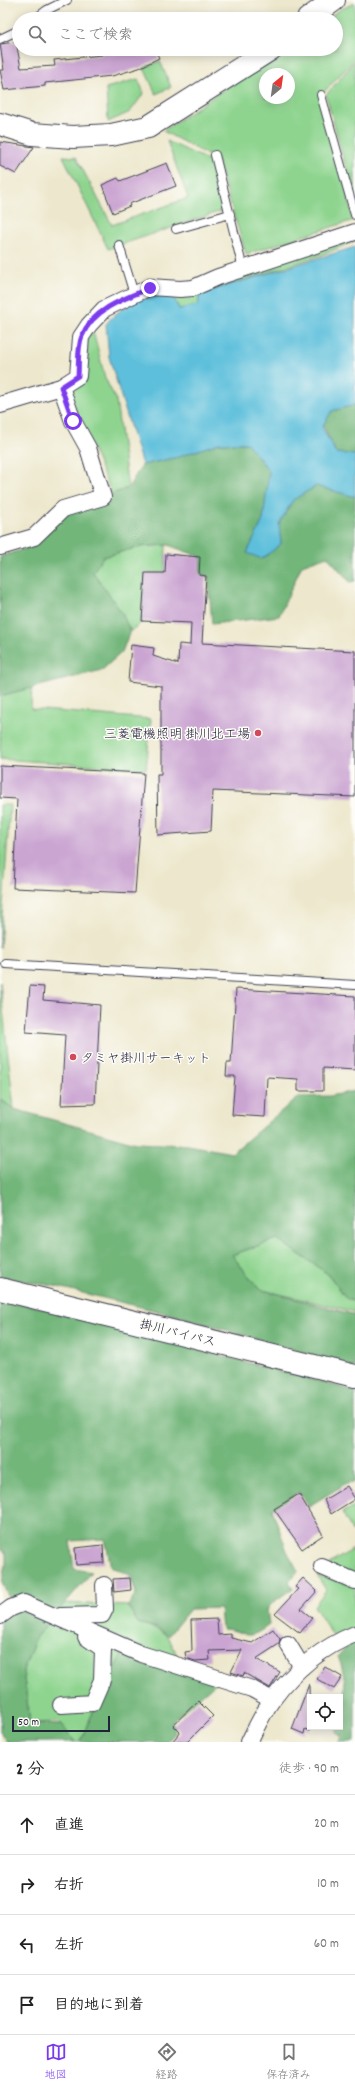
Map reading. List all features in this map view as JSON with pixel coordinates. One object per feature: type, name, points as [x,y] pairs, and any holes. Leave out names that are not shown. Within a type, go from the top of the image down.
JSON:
[{"type":"main road","points":[[318,12],[334,0]]},
{"type":"main road","points":[[0,124],[32,134],[73,137],[111,135],[148,127],[260,56]]},
{"type":"main road","name":"掛川バイパス","points":[[0,1289],[355,1376]]},
{"type":"street","points":[[0,405],[61,387],[78,376],[81,337],[89,325],[104,309],[134,294],[150,288],[193,288],[244,269],[355,232]]},
{"type":"street","points":[[0,548],[34,537],[63,509],[103,497],[88,448],[73,421],[61,387]]},
{"type":"street","points":[[322,1567],[355,1581]]},
{"type":"street","points":[[59,1618],[102,1616],[106,1609],[104,1585]]},
{"type":"street","points":[[0,1616],[11,1608],[24,1603],[141,1654],[252,1689],[272,1700]]},
{"type":"street","points":[[59,1618],[104,1649],[102,1680],[92,1703],[61,1705]]},
{"type":"street","points":[[248,1742],[272,1700],[294,1674],[343,1639],[355,1634]]},
{"type":"street","points":[[288,1644],[302,1667]]},
{"type":"lane","points":[[44,12],[67,0]]},
{"type":"lane","points":[[0,39],[12,33]]},
{"type":"lane","points":[[321,95],[355,215]]},
{"type":"lane","points":[[215,155],[244,269]]},
{"type":"lane","points":[[176,230],[230,214]]},
{"type":"lane","points":[[119,245],[134,294]]},
{"type":"lane","points":[[6,964],[355,985]]},
{"type":"green space","points":[[355,3],[355,59],[321,95],[354,220],[246,254],[217,160],[163,131],[273,56],[343,56],[343,12],[336,12]]},
{"type":"green space","points":[[160,61],[171,87],[156,94],[144,68]]},
{"type":"green space","points":[[355,61],[355,200],[326,95]]},
{"type":"green space","points":[[138,79],[144,93],[130,112],[108,122],[106,88]]},
{"type":"green space","points":[[167,141],[212,162],[224,210],[108,249],[63,156],[76,157],[112,225],[188,198]]},
{"type":"green space","points":[[355,235],[355,241],[322,255],[200,294],[198,305],[179,309],[172,295]]},
{"type":"green space","points":[[87,334],[94,334],[105,378],[116,400],[128,488],[112,494],[70,398],[73,386],[82,384],[82,364]]},
{"type":"green space","points":[[355,404],[355,455],[336,453],[323,425],[332,411]]},
{"type":"green space","points":[[219,443],[247,443],[270,472],[263,520],[247,553],[281,544],[279,524],[293,499],[316,486],[355,493],[355,581],[350,582],[327,556],[302,565],[279,616],[212,624],[208,576],[200,574],[201,557],[168,545],[139,547],[103,557],[93,572],[122,613],[130,631],[122,652],[102,670],[0,696],[0,557],[36,545],[67,510],[110,502],[112,494],[128,488],[142,465],[178,457]]},
{"type":"green space","points":[[166,545],[165,573],[145,573],[141,623],[131,631],[93,572],[102,557],[139,547]]},
{"type":"green space","points":[[32,687],[31,709],[151,719],[146,769],[0,759],[0,696]]},
{"type":"green space","points":[[0,805],[10,805],[0,948]]},
{"type":"green space","points":[[0,982],[14,1109],[0,1099]]},
{"type":"green space","points":[[355,1091],[355,1302],[347,1299],[328,1274],[277,1239],[232,1255],[259,1289],[355,1315],[355,1368],[182,1317],[54,1286],[0,1277],[0,1099],[14,1109],[136,1143],[188,1145],[232,1153],[298,1097],[330,1096]]},
{"type":"green space","points":[[277,1239],[328,1274],[347,1299],[355,1302],[355,1312],[259,1289],[232,1255]]},
{"type":"green space","points":[[0,1304],[26,1304],[355,1391],[355,1482],[347,1483],[309,1506],[299,1492],[272,1509],[287,1551],[298,1571],[289,1582],[293,1588],[272,1603],[267,1610],[269,1625],[260,1631],[249,1635],[222,1629],[220,1608],[190,1609],[168,1636],[157,1628],[138,1623],[128,1606],[136,1593],[130,1575],[111,1567],[105,1539],[70,1541],[74,1569],[92,1572],[36,1637],[23,1671],[30,1723],[62,1725],[75,1742],[7,1742],[0,1732],[0,1613],[12,1606],[2,1582],[6,1566],[6,1553],[0,1549]]},
{"type":"green space","points":[[355,1507],[355,1536],[342,1512]]},
{"type":"green space","points":[[355,1548],[355,1580],[329,1564]]},
{"type":"green space","points":[[317,1575],[355,1586],[355,1634],[335,1639],[314,1606],[326,1590]]},
{"type":"green space","points":[[65,1603],[128,1606],[138,1623],[157,1629],[167,1637],[174,1648],[181,1666],[107,1680],[80,1742],[75,1742],[58,1722],[30,1723],[23,1671],[36,1637],[52,1616]]},
{"type":"green space","points":[[355,1637],[355,1742],[339,1742],[341,1735],[336,1732],[336,1730],[343,1730],[343,1705],[345,1690],[343,1673],[338,1656]]},
{"type":"green space","points":[[126,1648],[219,1680],[172,1721],[175,1733],[167,1742],[80,1742],[107,1680]]},
{"type":"water","points":[[355,247],[355,405],[332,411],[322,427],[336,453],[355,455],[355,497],[316,486],[293,500],[279,524],[281,544],[262,559],[247,553],[263,520],[269,471],[247,443],[219,443],[178,457],[142,465],[109,357],[106,324],[113,316],[128,305],[144,298],[172,295],[179,309],[198,305],[200,294]]},
{"type":"building","points":[[12,42],[12,56],[19,56],[21,68],[55,66],[54,60],[92,56],[158,56],[159,58],[139,68],[112,76],[45,83],[45,86],[4,90],[0,70],[4,70],[0,44]]},
{"type":"building","points":[[0,142],[34,147],[16,174],[0,166]]},
{"type":"building","points":[[167,163],[176,186],[129,204],[130,206],[113,213],[102,185],[118,178],[120,181]]},
{"type":"building","name":"三菱電機照明 掛川北工場","points":[[166,554],[200,557],[199,575],[206,576],[202,643],[355,651],[355,797],[213,791],[211,831],[158,835],[157,774],[161,774],[161,686],[128,682],[131,645],[154,648],[153,656],[178,664],[179,644],[190,645],[191,623],[142,621],[145,573],[165,573]]},
{"type":"building","points":[[0,766],[144,773],[135,893],[13,888],[17,799],[0,798]]},
{"type":"building","points":[[30,986],[44,987],[43,1000],[100,1005],[95,1104],[61,1105],[65,1035],[26,1032]]},
{"type":"building","points":[[236,989],[355,996],[355,1070],[323,1068],[323,1091],[298,1091],[298,1079],[267,1077],[265,1117],[232,1115],[235,1076],[226,1076],[227,1063],[231,1063]]},
{"type":"building","points":[[347,1486],[355,1499],[331,1514],[324,1500]]},
{"type":"building","points":[[299,1494],[323,1535],[302,1549],[274,1509]]},
{"type":"building","points":[[103,1545],[104,1563],[76,1565],[75,1548]]},
{"type":"building","points":[[130,1578],[131,1590],[114,1592],[113,1579]]},
{"type":"building","points":[[303,1578],[317,1591],[301,1609],[312,1618],[300,1633],[275,1614],[298,1589],[295,1587]]},
{"type":"building","points":[[217,1619],[218,1635],[231,1634],[231,1638],[252,1643],[273,1629],[280,1639],[279,1644],[256,1659],[280,1672],[270,1688],[244,1673],[243,1676],[231,1672],[242,1650],[209,1651],[210,1660],[195,1661],[186,1658],[185,1652],[192,1651],[191,1620]]},
{"type":"building","points":[[325,1667],[342,1677],[334,1689],[317,1679]]},
{"type":"building","points":[[309,1684],[309,1694],[307,1694],[307,1730],[305,1729],[304,1734],[292,1729]]},
{"type":"building","points":[[198,1701],[213,1716],[187,1742],[172,1742],[180,1732],[173,1725]]},
{"type":"place","name":"三菱電機照明 掛川北工場","points":[[258,733]]},
{"type":"place","name":"タミヤ掛川サーキット","points":[[73,1057]]},
{"type":"route","points":[[73,421],[61,387],[78,376],[81,337],[89,325],[104,309],[150,288]]}]
